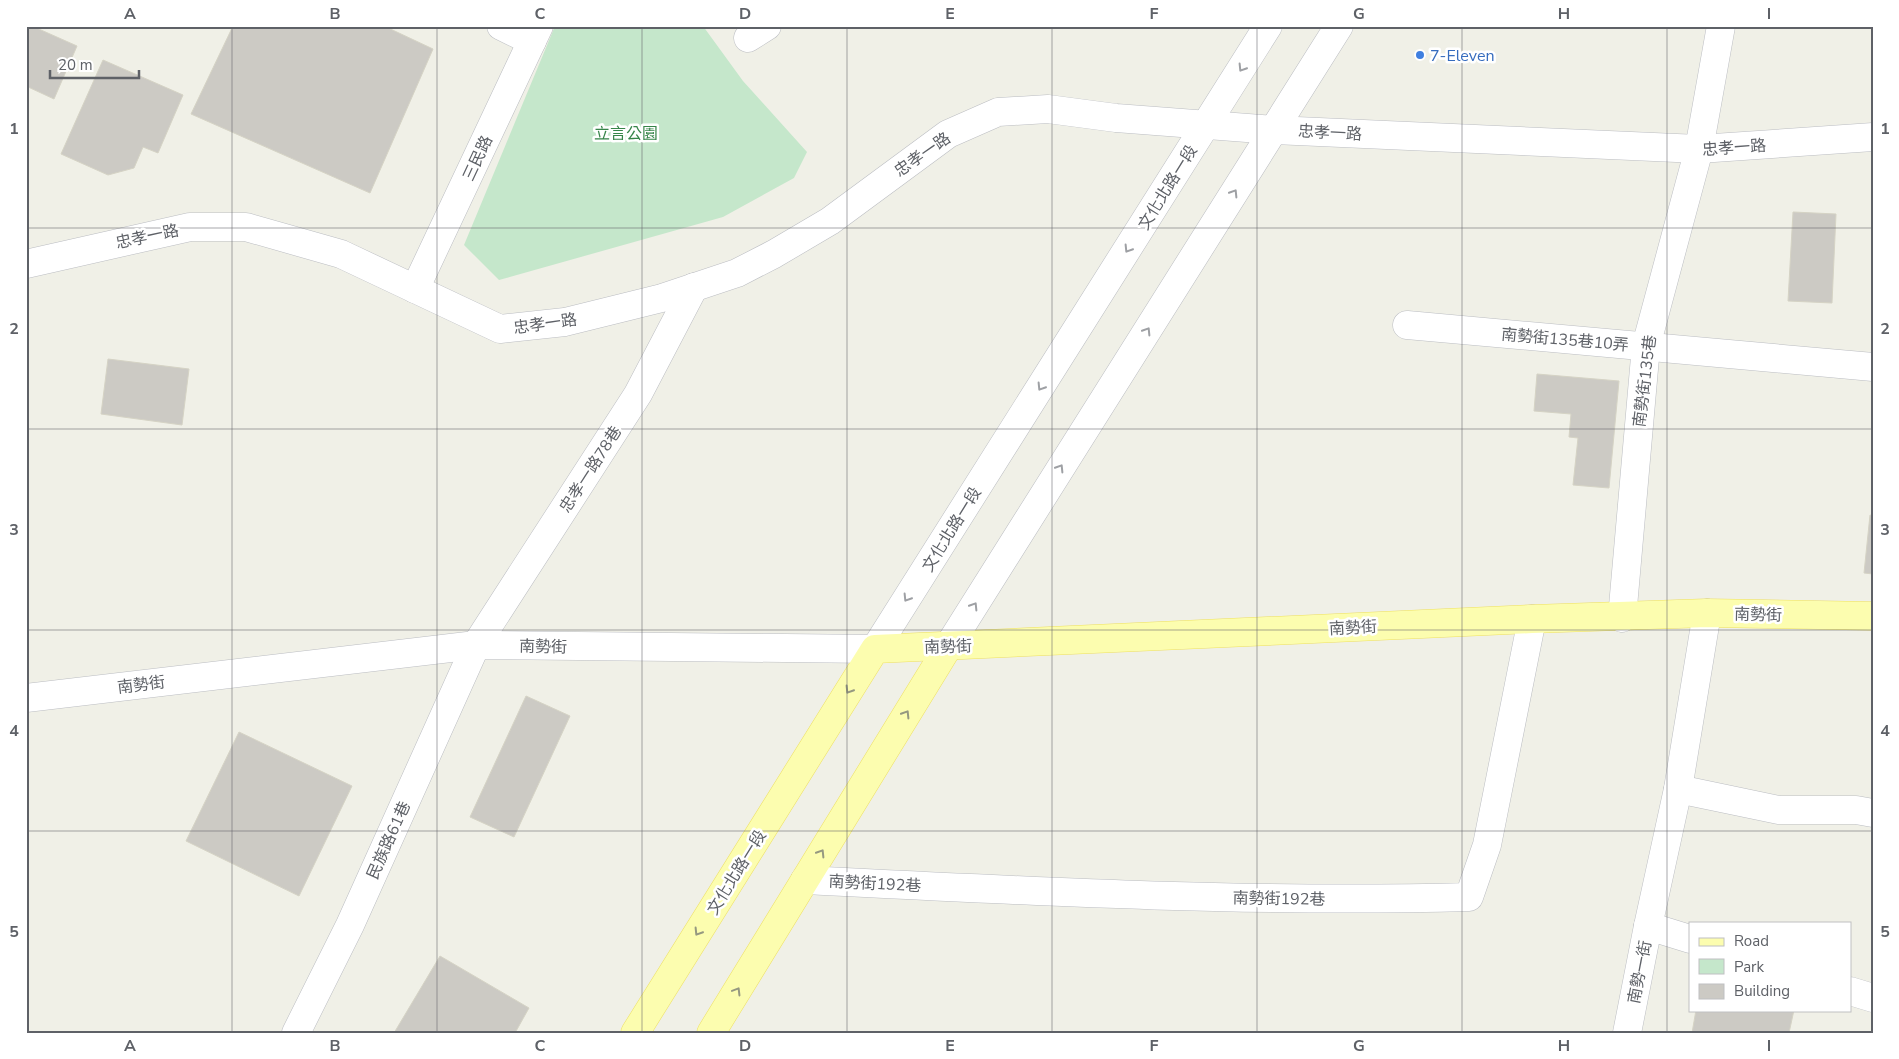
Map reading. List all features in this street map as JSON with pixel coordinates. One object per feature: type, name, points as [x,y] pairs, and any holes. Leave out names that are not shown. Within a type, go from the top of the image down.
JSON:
[{"type":"main road","name":"南勢街","points":[[875,649],[1532,619],[1622,618],[1707,613],[1873,616]]},
{"type":"main road","points":[[711,1033],[948,647]]},
{"type":"main road","name":"文化北路一段","points":[[635,1033],[875,649]]},
{"type":"street","points":[[502,26],[536,34]]},
{"type":"street","name":"文化北路一段","points":[[875,649],[1268,26]]},
{"type":"street","points":[[948,647],[1339,26]]},
{"type":"street","name":"南勢街135巷","points":[[1622,618],[1646,346],[1699,150],[1721,26]]},
{"type":"street","name":"三民路","points":[[415,289],[536,34]]},
{"type":"street","name":"忠孝一路","points":[[26,264],[190,227],[246,227],[341,254],[500,329],[564,322],[662,298],[737,273],[830,221],[948,134],[998,112],[1048,109],[1116,118],[1274,130],[1699,150],[1873,137]]},
{"type":"street","name":"忠孝一路78巷","points":[[476,645],[638,394],[694,287]]},
{"type":"street","name":"南勢街135巷10弄","points":[[1407,325],[1873,367]]},
{"type":"street","points":[[1648,926],[1678,789],[1707,613]]},
{"type":"street","name":"南勢街192巷","points":[[805,880],[1106,894],[1372,899],[1469,897],[1486,845],[1532,619]]},
{"type":"street","name":"南勢街","points":[[26,698],[476,645],[875,649]]},
{"type":"street","name":"民族路61巷","points":[[296,1033],[350,925],[476,645]]},
{"type":"street","points":[[1678,789],[1779,810],[1856,810],[1873,813]]},
{"type":"street","name":"南勢一街","points":[[1627,1033],[1648,926],[1689,939]]},
{"type":"street","points":[[1852,991],[1873,998]]},
{"type":"green space","name":"立言公園","points":[[555,26],[703,26],[743,81],[807,152],[794,178],[723,217],[499,280],[464,245]]},
{"type":"building","points":[[26,26],[32,26],[77,46],[54,99],[26,86]]},
{"type":"building","points":[[233,26],[384,26],[433,49],[370,193],[191,114]]},
{"type":"building","points":[[103,60],[183,95],[158,153],[143,147],[134,168],[108,175],[61,154]]},
{"type":"building","points":[[1793,212],[1836,214],[1832,303],[1788,301]]},
{"type":"building","points":[[108,359],[189,369],[182,425],[101,414]]},
{"type":"building","points":[[1537,374],[1619,381],[1609,488],[1573,485],[1578,438],[1569,437],[1571,414],[1534,411]]},
{"type":"building","points":[[1870,515],[1873,516],[1873,574],[1864,573]]},
{"type":"building","points":[[526,696],[570,716],[514,837],[470,817]]},
{"type":"building","points":[[239,732],[352,786],[299,896],[186,841]]},
{"type":"building","points":[[440,956],[529,1008],[515,1033],[394,1033]]},
{"type":"building","points":[[1696,1012],[1794,1012],[1789,1033],[1692,1033]]},
{"type":"place","name":"7-Eleven","points":[[1420,55]]}]
